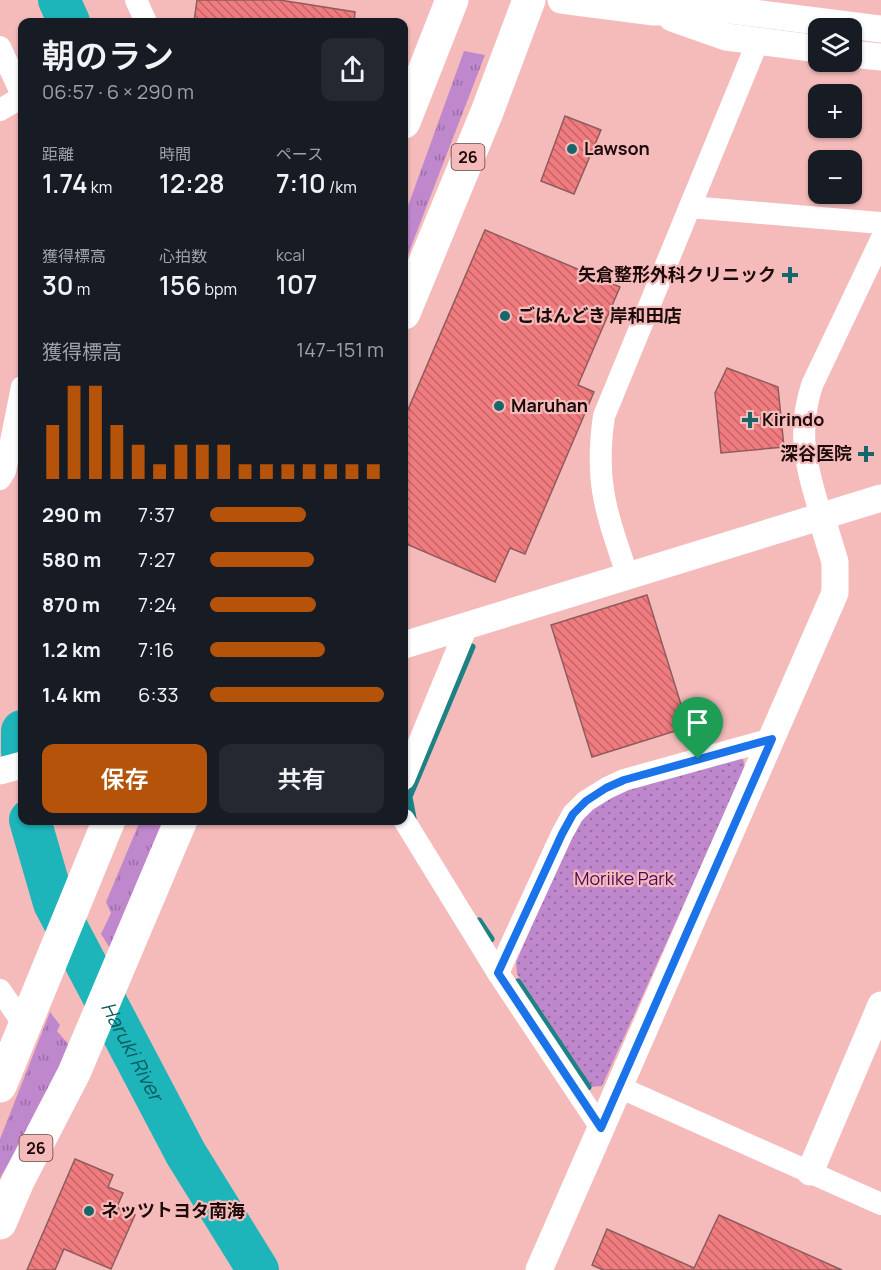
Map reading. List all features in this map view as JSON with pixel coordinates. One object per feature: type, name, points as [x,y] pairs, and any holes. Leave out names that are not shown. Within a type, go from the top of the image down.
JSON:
[{"type":"highway","points":[[408,112],[452,0]]},
{"type":"highway","name":"26","points":[[408,303],[487,112],[529,0]]},
{"type":"highway","points":[[0,1086],[108,825]]},
{"type":"highway","name":"26","points":[[0,1223],[18,1181],[74,1073],[127,953],[179,825]]},
{"type":"street","points":[[136,0],[144,18]]},
{"type":"street","points":[[561,0],[654,12],[773,7],[881,29]]},
{"type":"street","points":[[654,12],[726,37],[808,48]]},
{"type":"street","points":[[628,577],[605,508],[599,479],[599,448],[604,416],[612,390],[758,41]]},
{"type":"street","points":[[0,47],[18,87]]},
{"type":"street","points":[[862,55],[881,57]]},
{"type":"street","points":[[0,110],[18,99]]},
{"type":"street","points":[[690,207],[881,223]]},
{"type":"street","points":[[539,1270],[836,593],[835,562],[805,458],[802,431],[804,409],[812,385],[881,240]]},
{"type":"street","points":[[0,479],[5,471],[18,407]]},
{"type":"street","points":[[408,644],[881,498]]},
{"type":"street","points":[[408,769],[467,626]]},
{"type":"street","points":[[498,973],[562,834],[573,814],[586,801],[624,780],[772,739]]},
{"type":"street","points":[[0,771],[18,766]]},
{"type":"street","points":[[407,825],[498,973],[601,1128]]},
{"type":"street","points":[[0,990],[25,1026]]},
{"type":"street","points":[[810,1172],[881,1005]]},
{"type":"street","points":[[619,1087],[881,1204]]},
{"type":"green space","points":[[464,51],[485,55],[408,255],[408,206]]},
{"type":"green space","name":"Moriike Park","points":[[736,755],[743,759],[745,768],[602,1086],[591,1087],[517,974],[516,962],[565,850],[582,817],[601,798]]},
{"type":"green space","points":[[138,825],[164,825],[111,950],[101,934],[111,913],[106,902]]},
{"type":"green space","points":[[50,1012],[60,1025],[57,1031],[69,1045],[47,1096],[0,1178],[0,1139]]},
{"type":"building","points":[[197,0],[280,0],[355,12],[354,18],[195,18]]},
{"type":"building","name":"Lawson","points":[[565,116],[601,130],[574,194],[541,181]]},
{"type":"building","name":"Maruhan","points":[[485,230],[620,287],[578,385],[594,392],[525,554],[510,548],[495,582],[408,545],[408,410]]},
{"type":"building","name":"Kirindo","points":[[727,368],[778,387],[784,447],[721,453],[715,393]]},
{"type":"building","points":[[647,595],[688,727],[592,757],[551,625]]},
{"type":"building","name":"ネッツトヨタ南海","points":[[75,1159],[113,1175],[108,1187],[123,1193],[117,1207],[135,1215],[111,1269],[64,1249],[55,1270],[27,1270]]},
{"type":"building","points":[[719,1215],[842,1270],[603,1270],[592,1265],[607,1229],[694,1268]]},
{"type":"waterway","name":"Haruki River","points":[[59,0],[67,18]]},
{"type":"waterway","points":[[413,818],[409,797],[472,647]]},
{"type":"waterway","name":"Haruki River","points":[[31,825],[54,903],[186,1154],[258,1270]]},
{"type":"waterway","points":[[479,921],[491,939]]},
{"type":"waterway","points":[[518,982],[588,1087]]},
{"type":"place","name":"Lawson","points":[[572,149]]},
{"type":"place","name":"矢倉整形外科クリニック","points":[[790,275]]},
{"type":"place","name":"ごはんどき 岸和田店","points":[[505,316]]},
{"type":"place","name":"Maruhan","points":[[499,406]]},
{"type":"place","name":"Kirindo","points":[[750,420]]},
{"type":"place","name":"深谷医院","points":[[866,454]]},
{"type":"place","name":"ネッツトヨタ南海","points":[[89,1211]]},
{"type":"route","points":[[772,739],[601,1128],[498,973],[573,814],[586,801],[624,780],[698,759],[772,739]]}]
